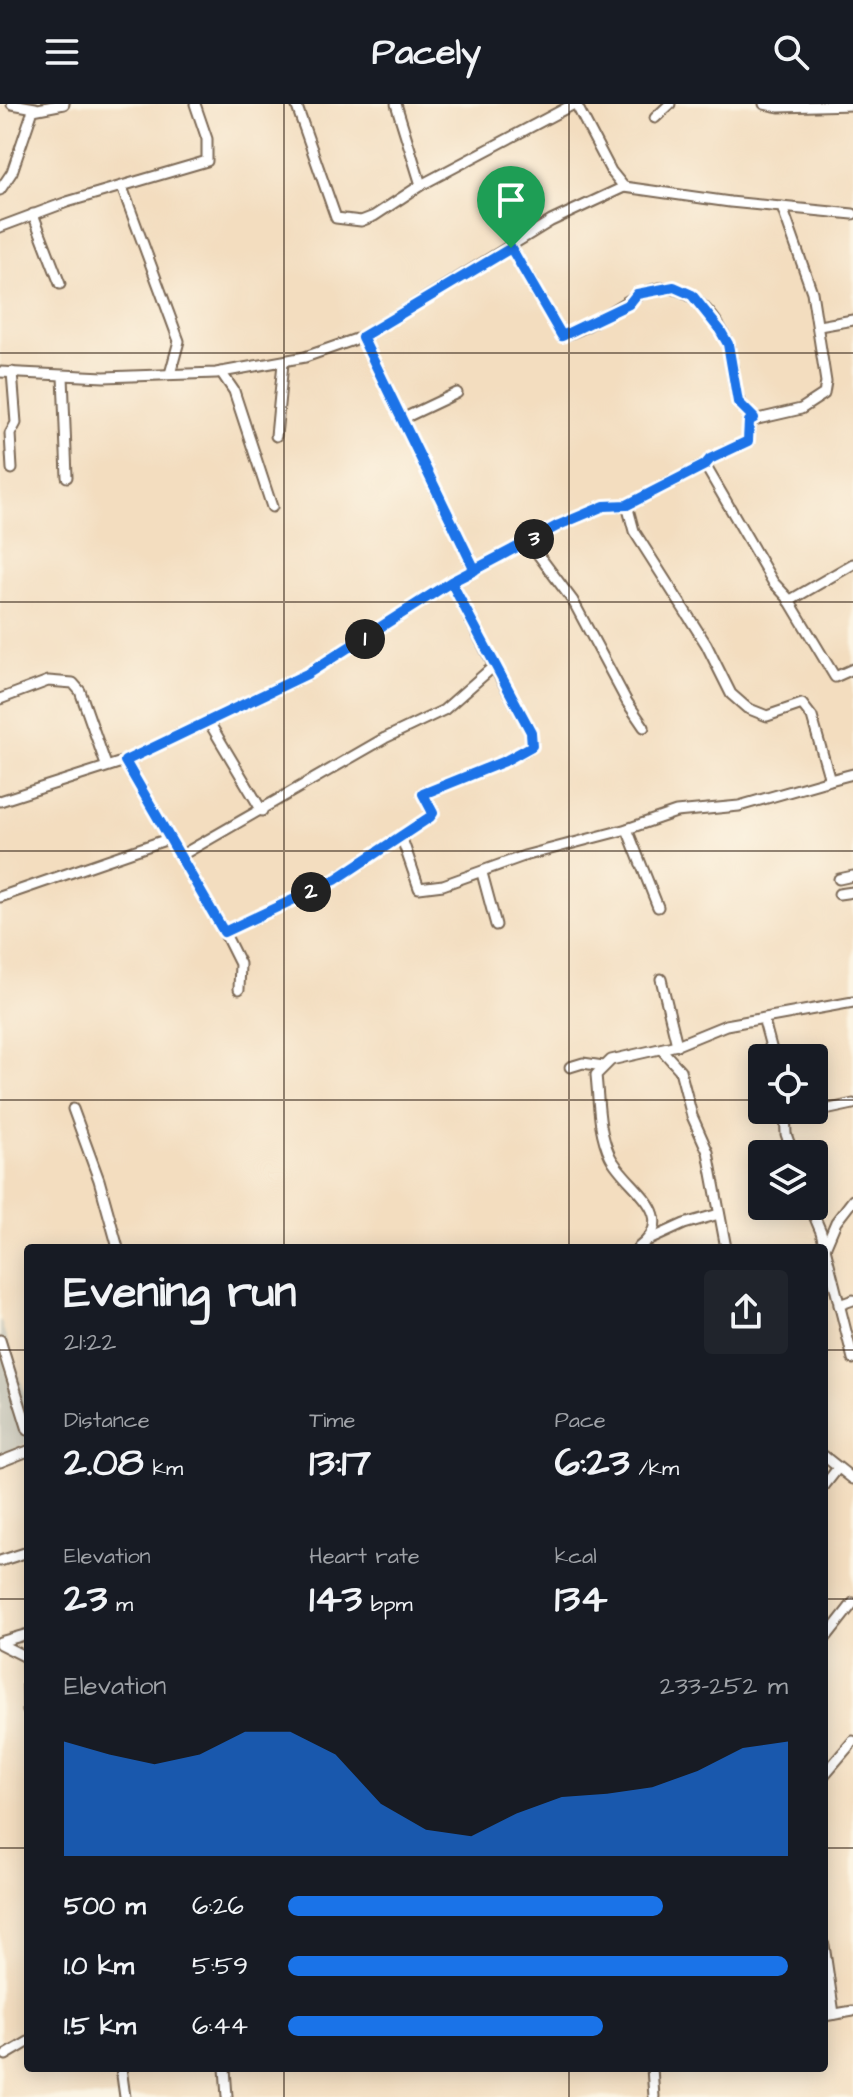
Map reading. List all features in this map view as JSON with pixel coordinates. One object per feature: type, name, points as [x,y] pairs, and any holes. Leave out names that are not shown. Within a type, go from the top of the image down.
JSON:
[{"type":"street","points":[[12,104],[35,107],[64,104]]},
{"type":"street","points":[[0,227],[210,159],[195,104]]},
{"type":"street","points":[[296,104],[336,218],[361,221],[374,216],[421,185],[575,104],[611,171],[624,187]]},
{"type":"street","points":[[396,104],[421,185]]},
{"type":"street","points":[[655,118],[670,104]]},
{"type":"street","points":[[764,104],[779,107],[853,105]]},
{"type":"street","points":[[0,190],[12,172],[35,107]]},
{"type":"street","points":[[122,187],[179,341],[170,374]]},
{"type":"street","points":[[0,372],[63,376],[170,374],[221,372],[283,363],[362,337],[572,209],[624,187],[853,214]]},
{"type":"street","points":[[0,801],[125,761],[307,674],[451,582],[528,541],[604,506],[627,505],[748,441],[749,421],[754,418],[801,409],[824,394],[826,382],[812,292],[782,207]]},
{"type":"street","points":[[33,214],[60,284]]},
{"type":"street","points":[[511,248],[562,336],[629,304],[637,294],[674,287],[692,295],[728,344],[738,402],[754,418]]},
{"type":"street","points":[[819,326],[853,320]]},
{"type":"street","points":[[362,337],[475,570]]},
{"type":"street","points":[[276,436],[283,363]]},
{"type":"street","points":[[12,372],[16,423],[10,434],[12,469]]},
{"type":"street","points":[[221,372],[234,391],[272,507]]},
{"type":"street","points":[[63,376],[67,477]]},
{"type":"street","points":[[402,419],[457,393]]},
{"type":"street","points":[[705,465],[773,582],[789,601],[835,677],[853,669]]},
{"type":"street","points":[[627,505],[634,531],[706,644],[731,694],[747,708],[767,716],[802,704],[812,717],[830,780]]},
{"type":"street","points":[[528,541],[573,601],[627,702],[644,727]]},
{"type":"street","points":[[789,601],[853,564]]},
{"type":"street","points":[[224,932],[335,880],[432,815],[423,794],[505,761],[532,746],[531,732],[451,582]]},
{"type":"street","points":[[180,856],[385,738],[444,710],[494,666]]},
{"type":"street","points":[[0,699],[48,681],[73,683],[80,691],[106,765]]},
{"type":"street","points":[[209,722],[262,811]]},
{"type":"street","points":[[125,761],[224,932],[240,964],[239,989]]},
{"type":"street","points":[[401,836],[419,888],[443,885],[524,856],[627,829],[676,812],[739,806],[853,774]]},
{"type":"street","points":[[627,829],[658,907]]},
{"type":"street","points":[[0,897],[168,839]]},
{"type":"street","points":[[482,873],[496,925]]},
{"type":"street","points":[[839,879],[853,876]]},
{"type":"street","points":[[839,894],[853,892]]},
{"type":"street","points":[[661,979],[677,1045]]},
{"type":"street","points":[[649,1240],[656,1221],[651,1204],[629,1184],[611,1158],[601,1131],[596,1075],[603,1066],[611,1060],[677,1045],[726,1025],[764,1021],[853,1002]]},
{"type":"street","points":[[764,1021],[770,1044]]},
{"type":"street","points":[[661,1049],[680,1070],[692,1116],[708,1152],[725,1244]]},
{"type":"street","points":[[570,1067],[583,1063],[603,1066]]},
{"type":"street","points":[[828,1108],[853,1104]]},
{"type":"street","points":[[73,1109],[99,1180],[117,1244]]},
{"type":"street","points":[[827,1244],[836,1222],[853,1200]]},
{"type":"street","points":[[644,1244],[684,1224],[719,1214]]},
{"type":"street","points":[[815,1220],[824,1244]]},
{"type":"street","points":[[828,1260],[853,1359]]},
{"type":"street","points":[[839,1305],[853,1300]]},
{"type":"street","points":[[0,1340],[23,1393]]},
{"type":"street","points":[[0,1462],[24,1453]]},
{"type":"street","points":[[828,1459],[853,1479]]},
{"type":"street","points":[[828,1481],[838,1468]]},
{"type":"street","points":[[0,1561],[24,1553]]},
{"type":"street","points":[[828,1635],[853,1603]]},
{"type":"street","points":[[0,1643],[24,1635]]},
{"type":"street","points":[[0,1643],[24,1656]]},
{"type":"street","points":[[828,1770],[853,1741]]},
{"type":"street","points":[[829,2015],[853,2011]]},
{"type":"street","points":[[6,2055],[24,2044]]},
{"type":"street","points":[[122,2072],[125,2097]]},
{"type":"street","points":[[225,2072],[227,2097]]},
{"type":"street","points":[[652,2072],[654,2097]]},
{"type":"shaded area","points":[[0,1319],[24,1389],[24,1445],[0,1456]]},
{"type":"route","points":[[511,248],[362,337],[475,570],[451,582],[307,674],[125,761],[224,932],[335,880],[430,817],[433,813],[423,794],[505,761],[532,746],[531,732],[451,582],[475,570],[559,525],[604,506],[627,505],[657,492],[705,465],[710,459],[748,441],[749,421],[754,418],[738,402],[728,344],[692,295],[674,287],[659,287],[637,294],[629,304],[562,336],[511,248]]}]
